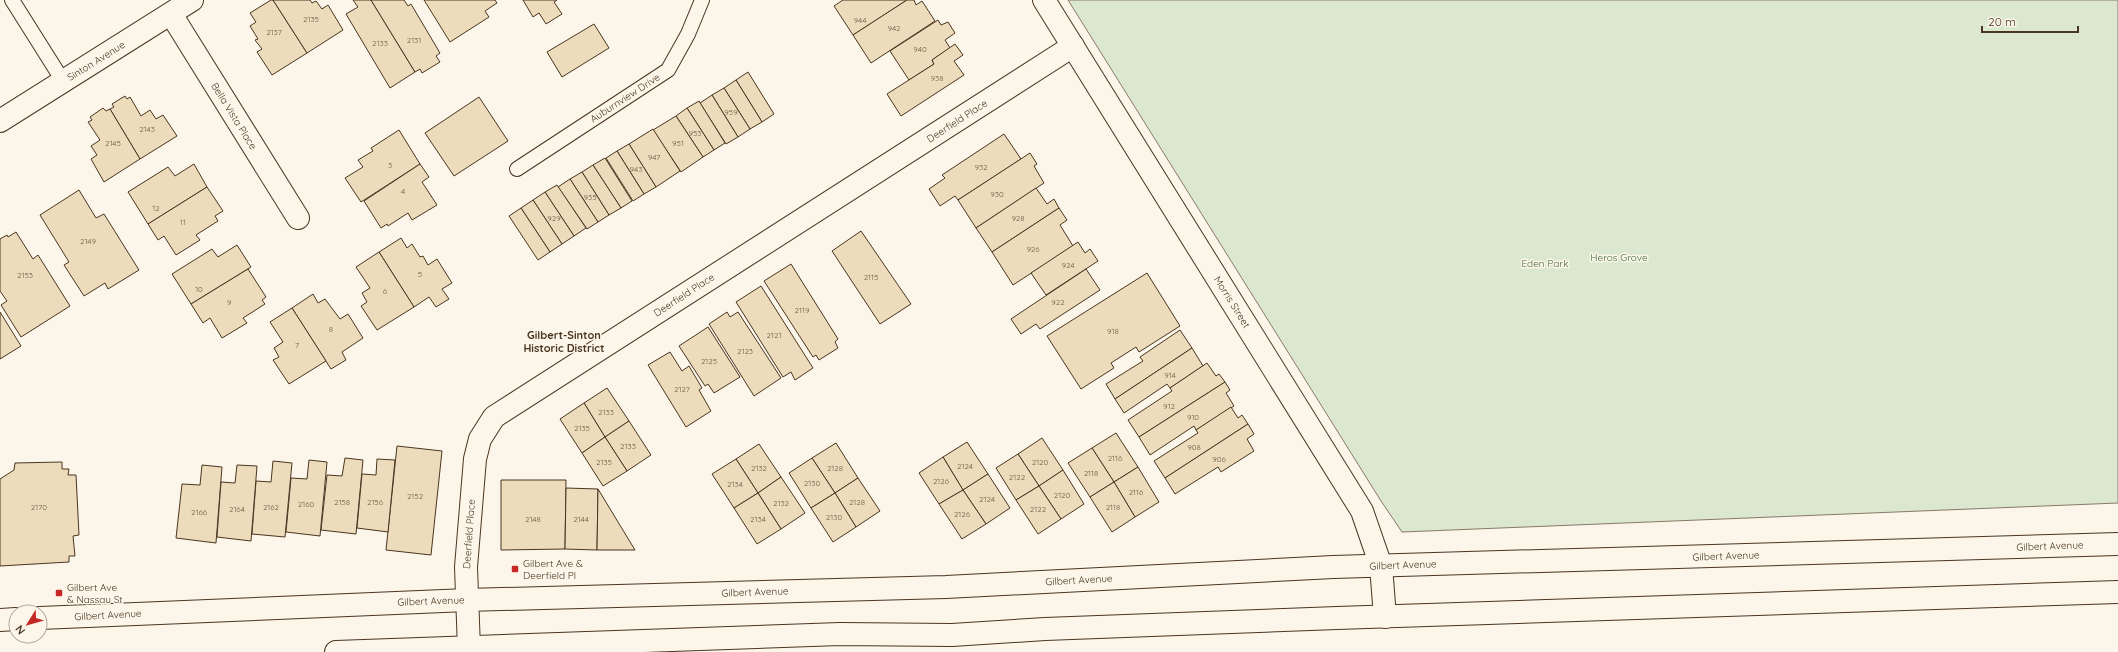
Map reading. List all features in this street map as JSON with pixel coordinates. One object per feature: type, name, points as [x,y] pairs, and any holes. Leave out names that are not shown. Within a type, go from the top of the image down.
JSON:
[{"type":"main road","name":"Sinton Avenue","points":[[0,121],[192,0]]},
{"type":"main road","name":"Morris Street","points":[[1044,0],[1362,511],[1381,566],[1385,617]]},
{"type":"main road","name":"Bella Vista Place","points":[[171,14],[298,218]]},
{"type":"main road","name":"Deerfield Place","points":[[469,649],[466,567],[475,459],[480,439],[494,417],[1073,46]]},
{"type":"main road","name":"Gilbert Avenue","points":[[48,618],[467,600],[946,587],[1333,567],[2118,544]]},
{"type":"main road","points":[[336,652],[469,649],[840,634],[952,635],[1045,629],[2118,592]]},
{"type":"lane","points":[[12,0],[63,81]]},
{"type":"lane","name":"Auburnview Drive","points":[[517,169],[668,70],[688,34],[702,0]]},
{"type":"green space","name":"Eden Park","points":[[1068,0],[2118,0],[2118,503],[1402,532],[1381,501]]},
{"type":"building","points":[[273,0],[307,53],[272,75],[257,52],[262,49],[255,40],[258,39],[250,26],[256,22],[250,13]]},
{"type":"building","points":[[273,0],[310,0],[312,3],[316,1],[322,9],[328,5],[343,30],[307,53]]},
{"type":"building","points":[[353,0],[371,0],[415,72],[390,88],[346,14],[358,7]]},
{"type":"building","points":[[371,0],[404,0],[408,6],[411,4],[440,53],[436,56],[440,62],[422,73],[420,69],[415,72]]},
{"type":"building","points":[[424,0],[495,0],[497,3],[485,11],[489,17],[450,42]]},
{"type":"building","points":[[523,0],[557,0],[554,2],[562,14],[546,24],[539,13],[533,17]]},
{"type":"building","points":[[843,0],[907,0],[853,35],[834,6]]},
{"type":"building","points":[[907,0],[914,0],[916,5],[922,1],[935,21],[871,63],[853,35]]},
{"type":"building","points":[[938,20],[941,25],[948,22],[955,33],[945,40],[950,48],[932,60],[934,64],[909,80],[890,51]]},
{"type":"building","points":[[594,24],[609,48],[562,77],[547,52]]},
{"type":"building","points":[[955,44],[963,55],[954,61],[964,75],[901,116],[887,94],[934,64],[932,60]]},
{"type":"building","points":[[748,72],[774,114],[762,122],[736,80]]},
{"type":"building","points":[[736,80],[762,122],[750,129],[724,88]]},
{"type":"building","points":[[724,88],[750,129],[738,137],[712,95]]},
{"type":"building","points":[[712,95],[738,137],[726,144],[700,103]]},
{"type":"building","points":[[125,96],[127,99],[130,97],[141,116],[150,110],[156,119],[163,115],[177,136],[140,159],[110,109],[114,107],[112,104]]},
{"type":"building","points":[[479,97],[508,141],[454,176],[425,133]]},
{"type":"building","points":[[699,101],[725,143],[714,150],[687,108]]},
{"type":"building","points":[[103,108],[106,111],[110,109],[140,159],[104,182],[91,159],[97,155],[91,146],[100,140],[88,122],[92,120],[90,117]]},
{"type":"building","points":[[687,108],[714,150],[703,157],[676,116]]},
{"type":"building","points":[[676,116],[703,157],[681,172],[653,130]]},
{"type":"building","points":[[653,129],[680,171],[656,187],[629,144]]},
{"type":"building","points":[[399,130],[420,164],[361,202],[345,178],[363,167],[358,160],[373,151],[371,148]]},
{"type":"building","points":[[1004,134],[1021,159],[958,200],[955,196],[940,206],[929,189],[945,178],[942,175]]},
{"type":"building","points":[[629,144],[656,187],[644,194],[617,151]]},
{"type":"building","points":[[617,151],[644,194],[633,201],[606,158]]},
{"type":"building","points":[[1030,153],[1037,164],[1034,166],[1044,183],[976,228],[958,200]]},
{"type":"building","points":[[605,158],[632,201],[621,208],[593,165]]},
{"type":"building","points":[[194,164],[207,187],[148,224],[128,192],[168,167],[175,176]]},
{"type":"building","points":[[420,164],[429,177],[422,182],[437,205],[412,220],[408,213],[388,226],[387,224],[381,228],[364,201]]},
{"type":"building","points":[[593,165],[621,208],[609,215],[582,172]]},
{"type":"building","points":[[582,172],[609,215],[598,222],[570,179]]},
{"type":"building","points":[[570,179],[598,222],[587,229],[558,187]]},
{"type":"building","points":[[557,185],[586,228],[574,236],[545,192]]},
{"type":"building","points":[[207,187],[223,211],[215,216],[218,221],[196,235],[200,240],[176,255],[164,236],[158,240],[148,224]]},
{"type":"building","points":[[1036,188],[1047,204],[1054,199],[1059,208],[992,252],[976,228]]},
{"type":"building","points":[[79,190],[96,218],[104,214],[139,270],[108,289],[105,283],[84,296],[64,265],[69,262],[40,215]]},
{"type":"building","points":[[545,192],[574,236],[562,244],[533,200]]},
{"type":"building","points":[[533,200],[562,244],[550,252],[521,208]]},
{"type":"building","points":[[521,208],[550,252],[538,260],[509,216]]},
{"type":"building","points":[[1059,208],[1067,220],[1060,225],[1073,246],[1013,285],[992,252]]},
{"type":"building","points":[[861,231],[911,304],[880,324],[832,251]]},
{"type":"building","points":[[16,232],[33,259],[38,255],[70,306],[21,337],[1,305],[7,301],[0,291],[0,239],[7,235],[8,237]]},
{"type":"building","points":[[401,238],[407,248],[412,244],[420,257],[423,256],[428,265],[437,259],[452,283],[442,289],[449,299],[436,307],[429,297],[414,307],[379,252]]},
{"type":"building","points":[[1078,242],[1085,253],[1090,249],[1098,261],[1046,295],[1031,273]]},
{"type":"building","points":[[237,245],[251,267],[191,304],[172,274],[212,249],[218,257]]},
{"type":"building","points":[[379,252],[414,307],[377,330],[361,306],[367,302],[362,293],[370,288],[356,267]]},
{"type":"building","points":[[791,264],[838,339],[835,342],[838,348],[819,360],[816,355],[813,357],[764,281]]},
{"type":"building","points":[[248,269],[266,297],[262,300],[265,304],[243,318],[247,323],[222,338],[210,318],[203,323],[191,304]]},
{"type":"building","points":[[1086,269],[1100,290],[1040,329],[1036,324],[1021,334],[1011,319]]},
{"type":"building","points":[[1147,273],[1180,326],[1139,352],[1136,347],[1111,363],[1114,368],[1081,389],[1047,336]]},
{"type":"building","points":[[761,286],[813,368],[795,380],[791,372],[783,377],[736,302]]},
{"type":"building","points":[[313,294],[318,303],[325,299],[340,319],[348,314],[363,338],[342,352],[346,360],[331,369],[292,308]]},
{"type":"building","points":[[292,308],[326,361],[289,384],[273,360],[279,357],[274,348],[283,342],[270,322]]},
{"type":"building","points":[[0,312],[21,346],[0,359]]},
{"type":"building","points":[[727,312],[730,317],[738,312],[781,378],[754,396],[709,324]]},
{"type":"building","points":[[708,327],[740,377],[714,393],[708,384],[705,386],[679,346]]},
{"type":"building","points":[[1180,330],[1192,348],[1115,399],[1106,384],[1143,361],[1140,357]]},
{"type":"building","points":[[1192,348],[1203,366],[1170,388],[1167,384],[1124,413],[1115,399]]},
{"type":"building","points":[[670,352],[682,371],[689,366],[702,388],[699,390],[711,411],[686,427],[648,365]]},
{"type":"building","points":[[1207,363],[1216,376],[1219,374],[1225,382],[1139,437],[1128,420],[1172,391],[1170,388]]},
{"type":"building","points":[[1225,382],[1230,390],[1226,393],[1234,406],[1196,430],[1194,426],[1150,455],[1139,437]]},
{"type":"building","points":[[607,388],[629,421],[605,437],[584,403]]},
{"type":"building","points":[[584,403],[605,437],[582,453],[560,419]]},
{"type":"building","points":[[1231,407],[1238,418],[1242,415],[1248,424],[1165,478],[1154,461],[1198,433],[1196,430]]},
{"type":"building","points":[[629,421],[651,455],[627,471],[605,437]]},
{"type":"building","points":[[1248,424],[1254,434],[1247,439],[1254,451],[1221,472],[1218,467],[1175,494],[1165,478]]},
{"type":"building","points":[[1116,433],[1138,467],[1114,482],[1092,448]]},
{"type":"building","points":[[605,437],[627,471],[603,486],[582,453]]},
{"type":"building","points":[[1042,438],[1063,470],[1039,486],[1018,454]]},
{"type":"building","points":[[967,442],[988,474],[963,490],[943,457]]},
{"type":"building","points":[[836,443],[858,478],[835,493],[812,458]]},
{"type":"building","points":[[759,444],[781,477],[758,493],[736,459]]},
{"type":"building","points":[[397,446],[442,451],[431,555],[386,550]]},
{"type":"building","points":[[1092,448],[1114,482],[1090,497],[1068,463]]},
{"type":"building","points":[[1018,454],[1039,486],[1016,500],[996,468]]},
{"type":"building","points":[[943,457],[963,490],[939,504],[919,473]]},
{"type":"building","points":[[345,458],[363,460],[356,534],[321,530],[327,475],[342,476]]},
{"type":"building","points":[[812,458],[835,493],[811,508],[789,473]]},
{"type":"building","points":[[377,459],[395,460],[388,532],[357,528],[362,474],[376,475]]},
{"type":"building","points":[[736,459],[758,493],[734,508],[712,474]]},
{"type":"building","points":[[309,460],[327,462],[320,536],[286,532],[291,478],[307,479]]},
{"type":"building","points":[[273,461],[292,463],[285,537],[252,534],[256,481],[271,482]]},
{"type":"building","points":[[62,462],[62,469],[69,469],[68,475],[76,475],[79,535],[73,536],[75,556],[69,556],[69,562],[0,566],[0,479],[14,470],[15,463]]},
{"type":"building","points":[[202,465],[222,467],[216,543],[176,538],[182,484],[200,485]]},
{"type":"building","points":[[237,465],[257,466],[251,541],[217,537],[221,482],[235,483]]},
{"type":"building","points":[[1138,467],[1159,502],[1135,517],[1114,482]]},
{"type":"building","points":[[1063,470],[1084,504],[1061,519],[1039,486]]},
{"type":"building","points":[[988,474],[1010,508],[986,524],[963,490]]},
{"type":"building","points":[[781,477],[805,513],[781,529],[758,493]]},
{"type":"building","points":[[858,478],[880,511],[856,527],[835,493]]},
{"type":"building","points":[[501,480],[566,480],[565,549],[501,550]]},
{"type":"building","points":[[1114,482],[1135,517],[1112,532],[1090,497]]},
{"type":"building","points":[[1039,486],[1061,519],[1038,534],[1016,500]]},
{"type":"building","points":[[566,488],[598,489],[597,550],[565,549]]},
{"type":"building","points":[[598,489],[635,550],[597,550]]},
{"type":"building","points":[[963,490],[986,524],[962,539],[939,504]]},
{"type":"building","points":[[758,493],[781,529],[757,544],[734,508]]},
{"type":"building","points":[[835,493],[856,527],[833,542],[811,508]]},
{"type":"place","name":"Gilbert Ave & Deerfield Pl","points":[[515,569]]},
{"type":"place","name":"Gilbert Ave & Nassau St","points":[[59,593]]},
{"type":"district","name":"Gilbert-Sinton Historic District","points":[[564,341]]},
{"type":"park label","name":"Heros Grove","points":[[1619,257]]}]
